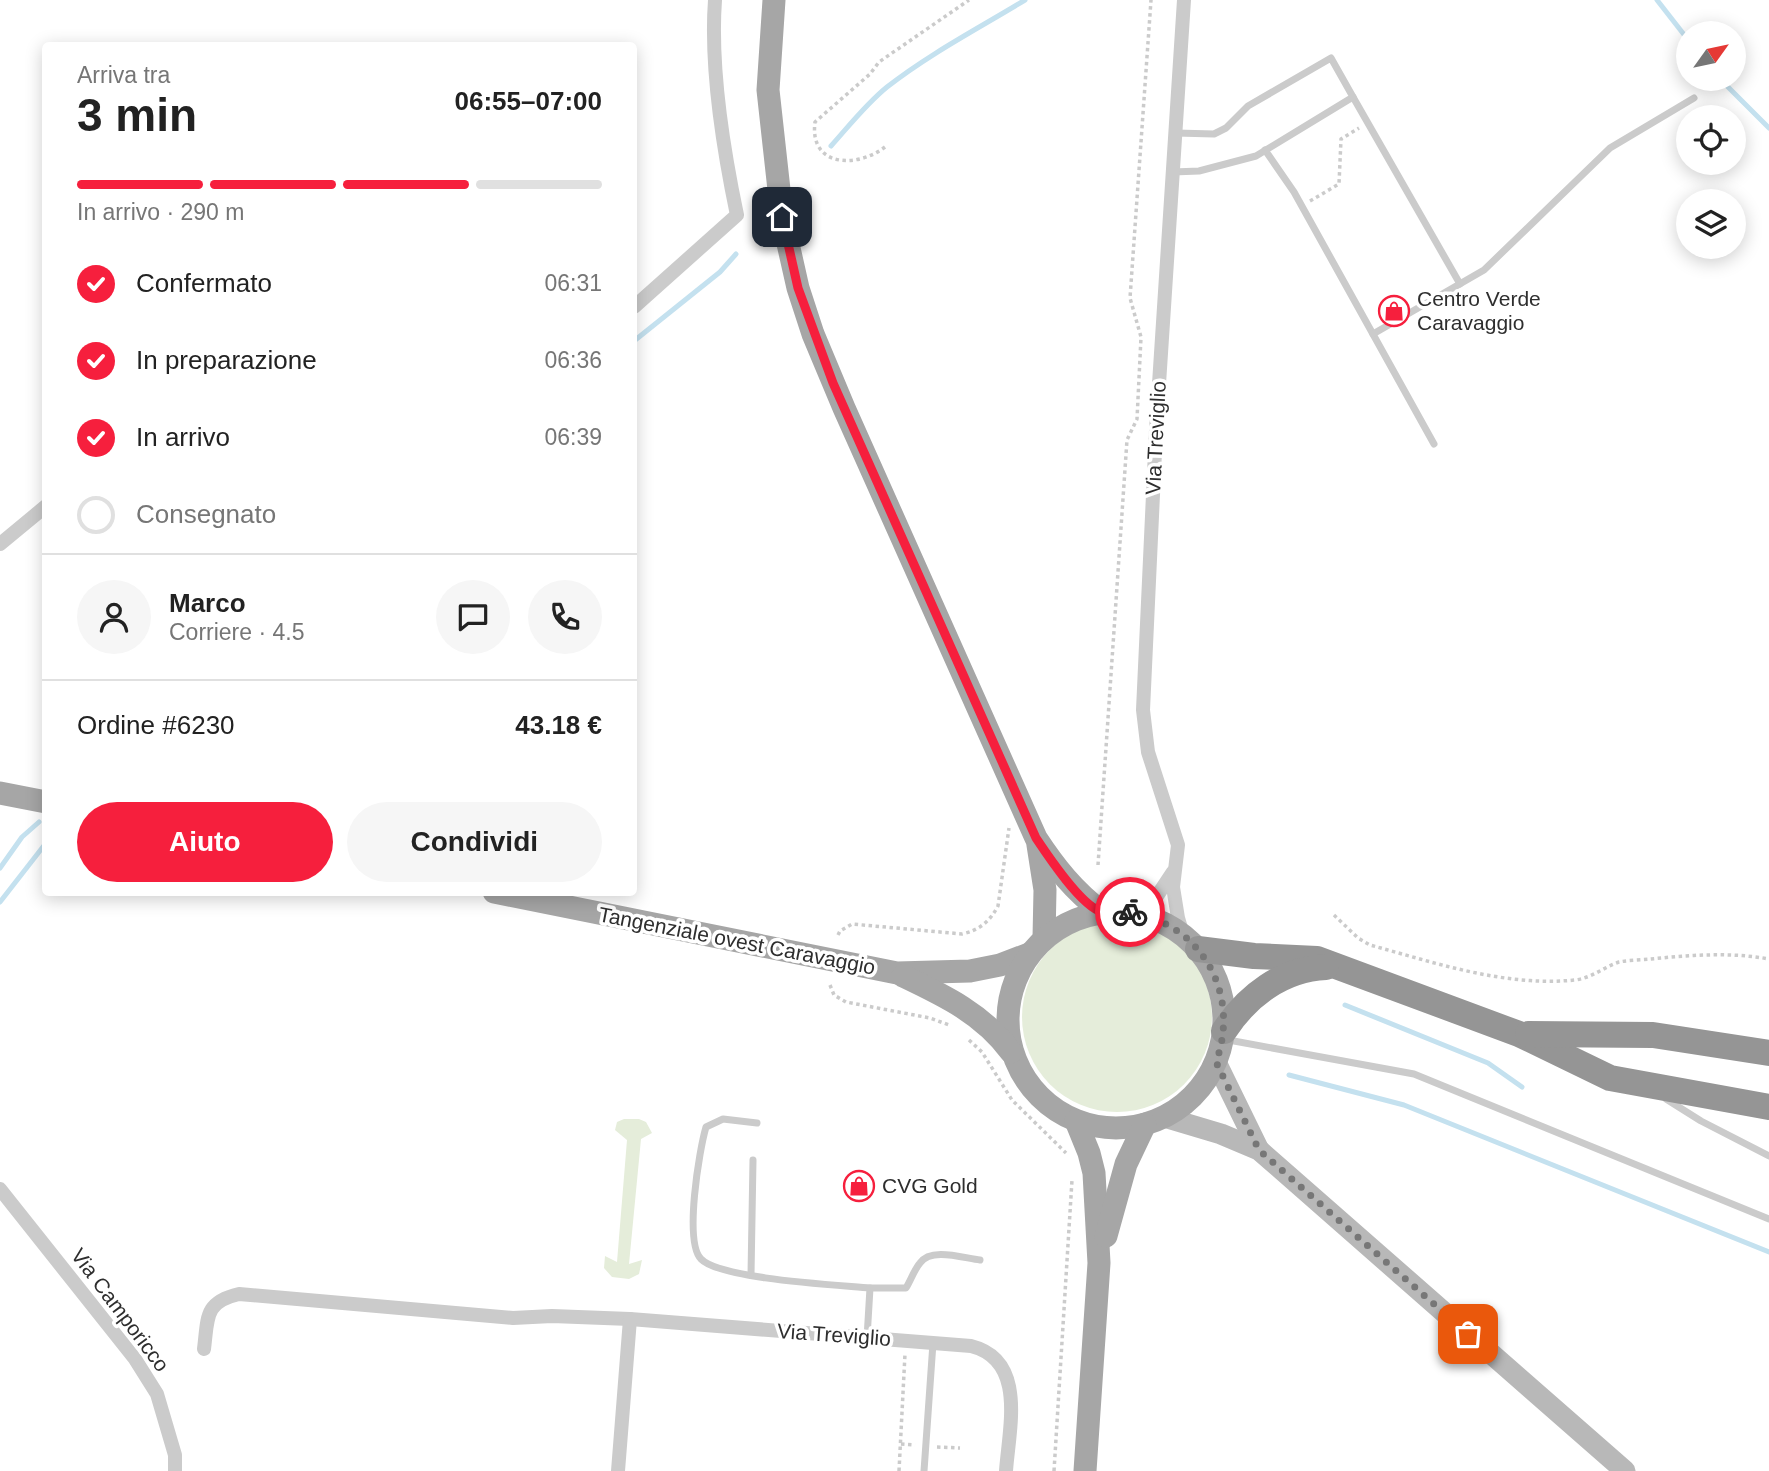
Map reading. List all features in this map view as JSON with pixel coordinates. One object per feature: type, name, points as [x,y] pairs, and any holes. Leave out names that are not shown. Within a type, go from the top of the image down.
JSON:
[{"type":"highway","points":[[1190,942],[1254,956],[1317,959],[1519,1034],[1610,1078],[1769,1107]]},
{"type":"highway","points":[[1223,1035],[1243,1005],[1268,986],[1301,971],[1338,967]]},
{"type":"highway","points":[[1519,1034],[1653,1035],[1769,1053]]},
{"type":"main road","points":[[774,0],[768,90],[782,217],[798,288],[813,334],[1036,838],[1063,877],[1082,897],[1102,912]]},
{"type":"main road","points":[[0,793],[42,801]]},
{"type":"main road","points":[[1036,838],[1045,890],[1036,946]]},
{"type":"main road","name":"Tangenziale ovest Caravaggio","points":[[514,896],[897,973],[970,971],[1000,965],[1036,946]]},
{"type":"main road","points":[[1102,912],[1132,912],[1159,920],[1190,942],[1214,973],[1223,1009],[1223,1035],[1216,1062],[1189,1100],[1154,1121],[1115,1128],[1076,1121],[1060,1113],[1035,1092],[1013,1055],[1007,1010],[1014,980],[1036,946],[1065,923],[1102,912]]},
{"type":"main road","name":"Tangenziale ovest Caravaggio","points":[[897,973],[968,1009],[987,1024],[1013,1055]]},
{"type":"main road","points":[[1216,1062],[1259,1150]]},
{"type":"main road","points":[[1076,1121],[1094,1173],[1099,1263],[1084,1466]]},
{"type":"main road","points":[[1154,1121],[1221,1134],[1259,1150],[1625,1471]]},
{"type":"main road","points":[[1099,1263],[1126,1164],[1154,1121]]},
{"type":"street","points":[[637,304],[737,215],[728,170],[713,36],[715,0]]},
{"type":"street","name":"Via Treviglio","points":[[1184,0],[1156,430],[1143,710],[1148,751],[1175,832],[1178,859],[1174,871],[1175,903],[1190,942]]},
{"type":"street","points":[[0,544],[42,509]]},
{"type":"street","points":[[1132,912],[1157,896],[1174,871]]},
{"type":"street","name":"Via Camporicco","points":[[0,1189],[135,1359],[157,1394],[175,1455],[175,1471]]},
{"type":"street","name":"Via Treviglio","points":[[204,1349],[211,1308],[222,1298],[239,1294],[513,1318],[552,1316],[630,1319],[983,1349],[1001,1364],[1011,1387],[1006,1471]]},
{"type":"street","points":[[618,1471],[630,1319]]},
{"type":"lane","points":[[1175,133],[1214,134],[1226,128],[1248,106],[1331,58],[1460,284]]},
{"type":"lane","points":[[1173,172],[1199,171],[1256,156],[1353,97]]},
{"type":"lane","points":[[1373,334],[1484,270],[1610,148],[1694,99]]},
{"type":"lane","points":[[1265,150],[1302,205],[1434,444]]},
{"type":"lane","points":[[1223,1035],[1414,1074],[1769,1219]]},
{"type":"lane","points":[[1645,1085],[1700,1121],[1769,1156]]},
{"type":"lane","points":[[757,1123],[723,1119],[706,1127],[701,1147],[692,1230],[694,1250],[708,1265],[751,1275],[870,1288],[906,1288],[925,1257],[934,1255],[980,1260]]},
{"type":"lane","points":[[751,1275],[752,1160]]},
{"type":"lane","points":[[867,1338],[870,1288]]},
{"type":"lane","points":[[925,1471],[933,1343]]},
{"type":"path","points":[[886,147],[857,161],[834,159],[821,149],[817,142],[814,122],[870,75],[879,62],[970,0]]},
{"type":"path","points":[[1098,865],[1127,440],[1137,419],[1138,406],[1142,337],[1130,298],[1151,0]]},
{"type":"path","points":[[1302,205],[1339,184],[1341,139],[1368,123]]},
{"type":"path","points":[[838,935],[852,924],[962,934],[979,928],[998,906],[1009,829]]},
{"type":"path","points":[[1334,915],[1358,938],[1370,944],[1452,968],[1511,979],[1577,980],[1595,975],[1619,962],[1682,956],[1750,955],[1769,959]]},
{"type":"path","points":[[830,985],[831,990],[841,1000],[930,1018],[954,1028]]},
{"type":"path","points":[[962,1034],[982,1052],[1012,1100],[1064,1150],[1070,1160]]},
{"type":"path","points":[[1054,1471],[1073,1173]]},
{"type":"path","points":[[899,1471],[905,1353],[913,1353]]},
{"type":"path","points":[[901,1444],[915,1445]]},
{"type":"path","points":[[935,1446],[960,1448]]},
{"type":"green space","points":[[1117,922],[1153,930],[1170,938],[1184,950],[1196,964],[1204,981],[1212,1017],[1204,1053],[1196,1070],[1184,1084],[1170,1096],[1153,1104],[1117,1112],[1081,1104],[1064,1096],[1050,1084],[1038,1070],[1030,1053],[1022,1017],[1030,981],[1038,964],[1050,950],[1064,938],[1081,930]]},
{"type":"green space","points":[[624,1119],[646,1122],[652,1133],[641,1139],[629,1264],[642,1260],[639,1274],[629,1279],[612,1277],[604,1268],[605,1256],[617,1262],[627,1140],[615,1130],[617,1122]]},
{"type":"waterway","points":[[831,146],[887,87],[937,52],[1025,0]]},
{"type":"waterway","points":[[1657,0],[1676,24]]},
{"type":"waterway","points":[[1732,91],[1769,128]]},
{"type":"waterway","points":[[637,339],[720,272],[736,254]]},
{"type":"waterway","points":[[0,868],[22,837],[39,822]]},
{"type":"waterway","points":[[0,902],[42,848]]},
{"type":"waterway","points":[[1345,1005],[1488,1063],[1522,1087]]},
{"type":"waterway","points":[[1289,1075],[1404,1105],[1769,1252]]},
{"type":"way so far","points":[[1130,912],[1146,915],[1172,927],[1198,949],[1214,973],[1223,1002],[1224,1016],[1223,1039],[1216,1062],[1259,1150],[1468,1334]]},
{"type":"place","name":"Centro Verde Caravaggio","points":[[1394,311]]},
{"type":"place","name":"CVG Gold","points":[[859,1186]]},
{"type":"route","points":[[782,217],[798,288],[833,383],[1036,838],[1063,877],[1082,897],[1102,912],[1130,912]]}]
